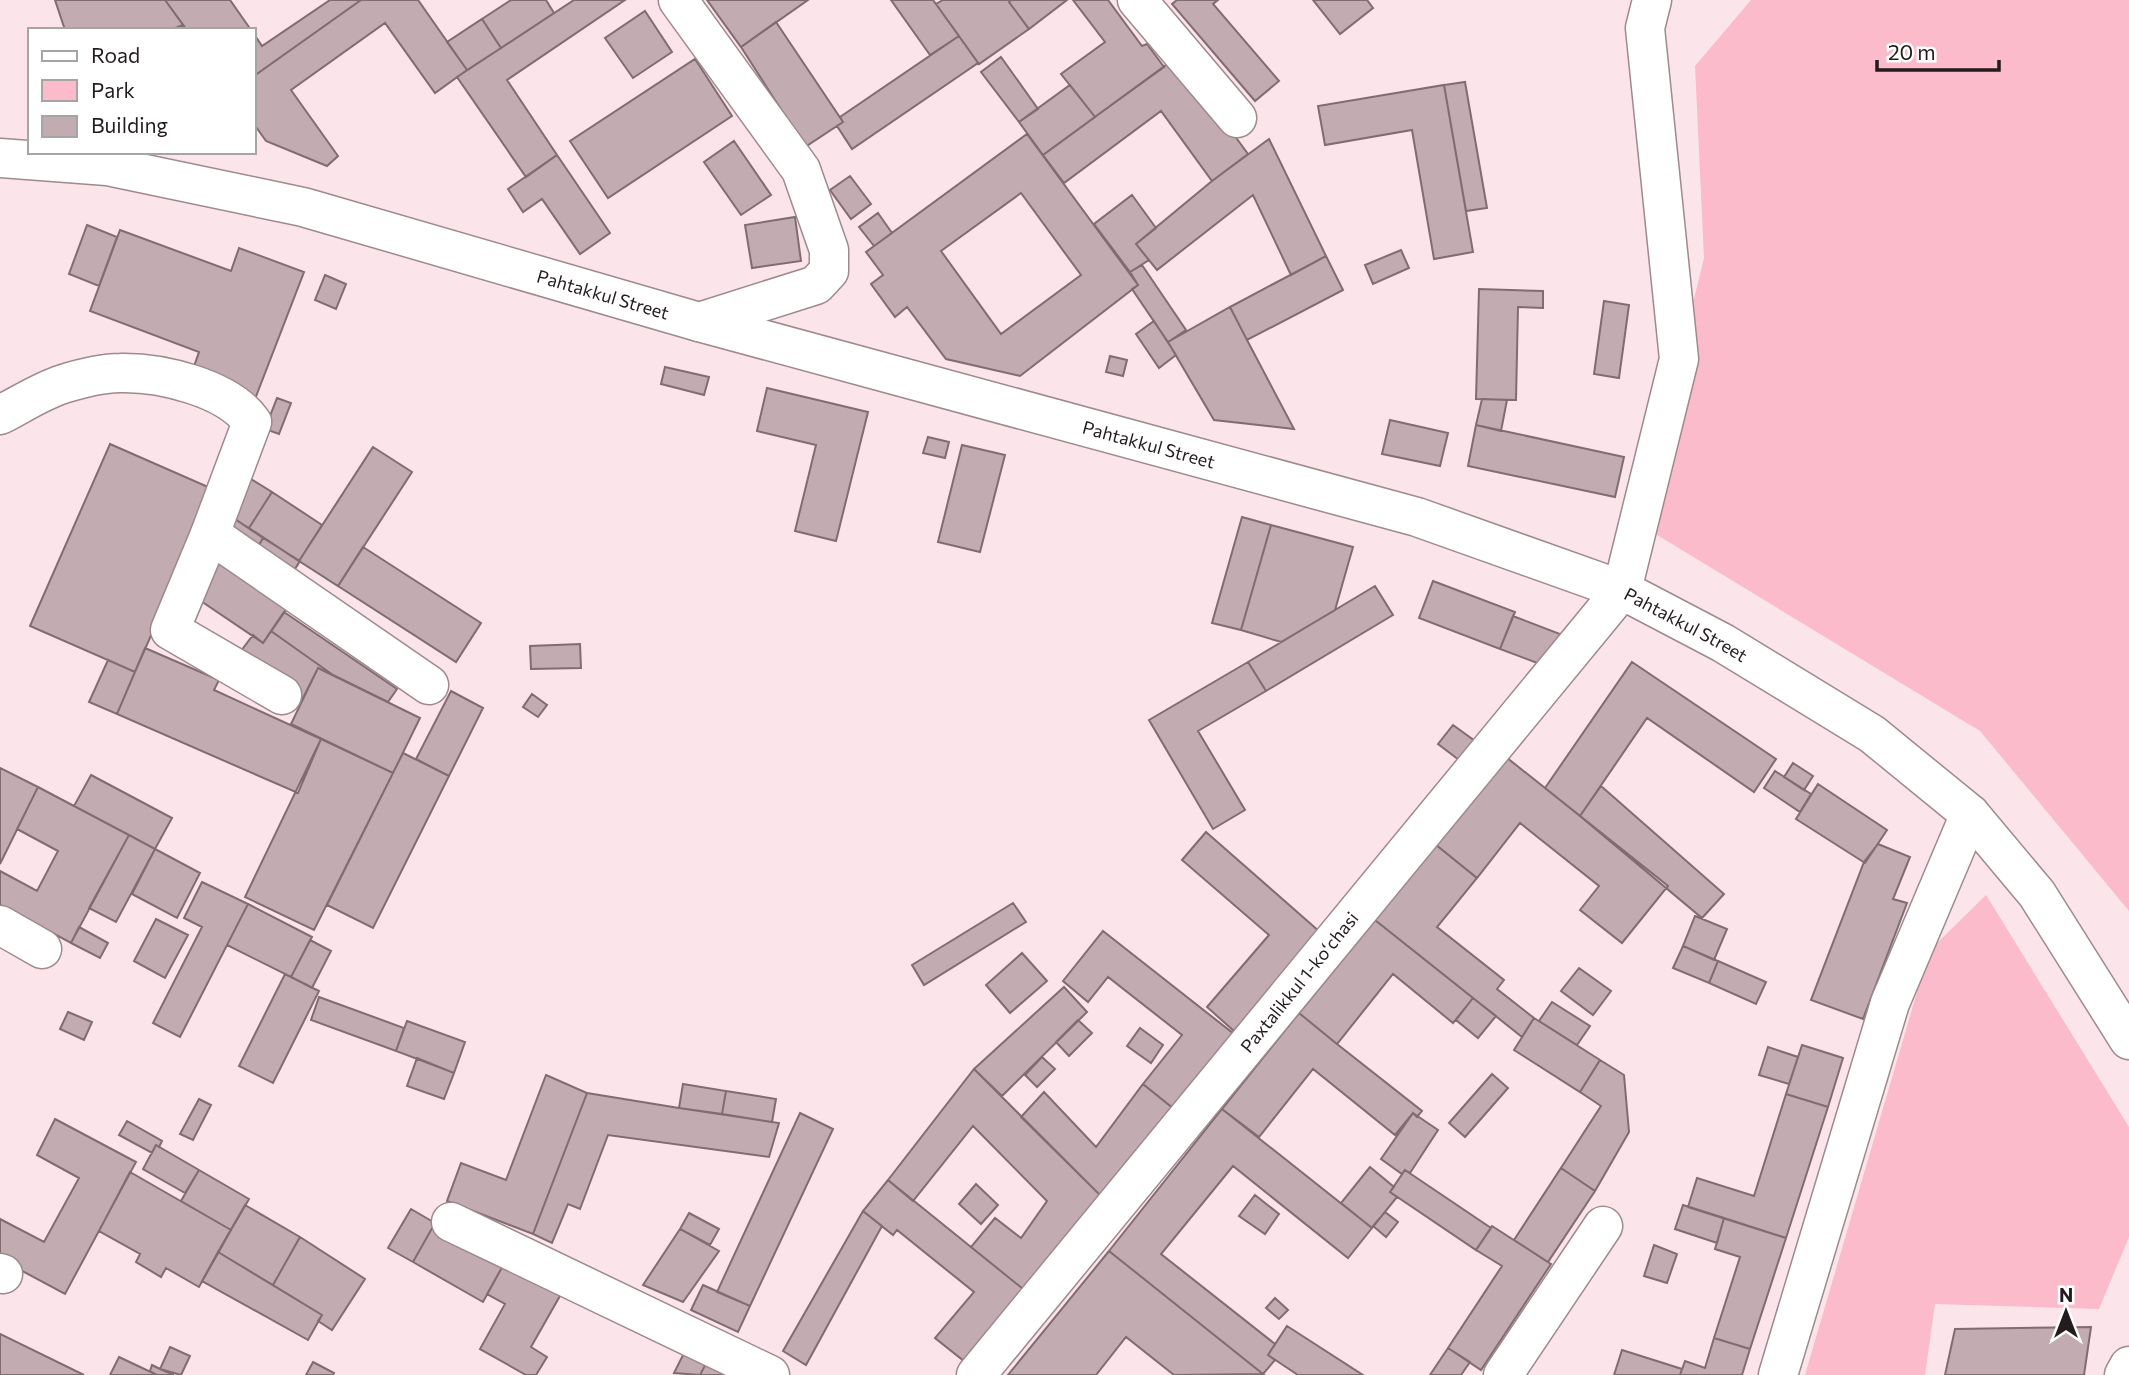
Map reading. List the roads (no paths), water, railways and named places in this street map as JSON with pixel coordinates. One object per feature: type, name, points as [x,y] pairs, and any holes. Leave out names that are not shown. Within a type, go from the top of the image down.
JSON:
[{"type":"street","points":[[678,0],[801,170],[829,250],[829,271],[816,285],[699,322]]},
{"type":"street","points":[[1137,0],[1237,118]]},
{"type":"street","points":[[1619,0],[1648,14],[1679,359],[1622,590]]},
{"type":"street","name":"Pahtakkul Street","points":[[0,158],[107,166],[303,207],[699,322],[1417,517],[1622,590],[1723,643],[1872,734],[1970,814],[2037,894],[2129,1040]]},
{"type":"street","points":[[0,415],[61,384],[120,373],[183,382],[220,395],[244,412],[252,422],[170,630],[282,695]]},
{"type":"street","points":[[210,534],[429,685]]},
{"type":"street","name":"Paxtalikkul 1-koʻchasi","points":[[976,1375],[1622,590]]},
{"type":"street","points":[[1778,1375],[1890,1003],[1970,814]]},
{"type":"street","points":[[0,925],[42,949]]},
{"type":"street","points":[[451,1222],[770,1375]]},
{"type":"street","points":[[1503,1375],[1602,1227]]},
{"type":"street","points":[[2124,1375],[2129,1366]]}]
